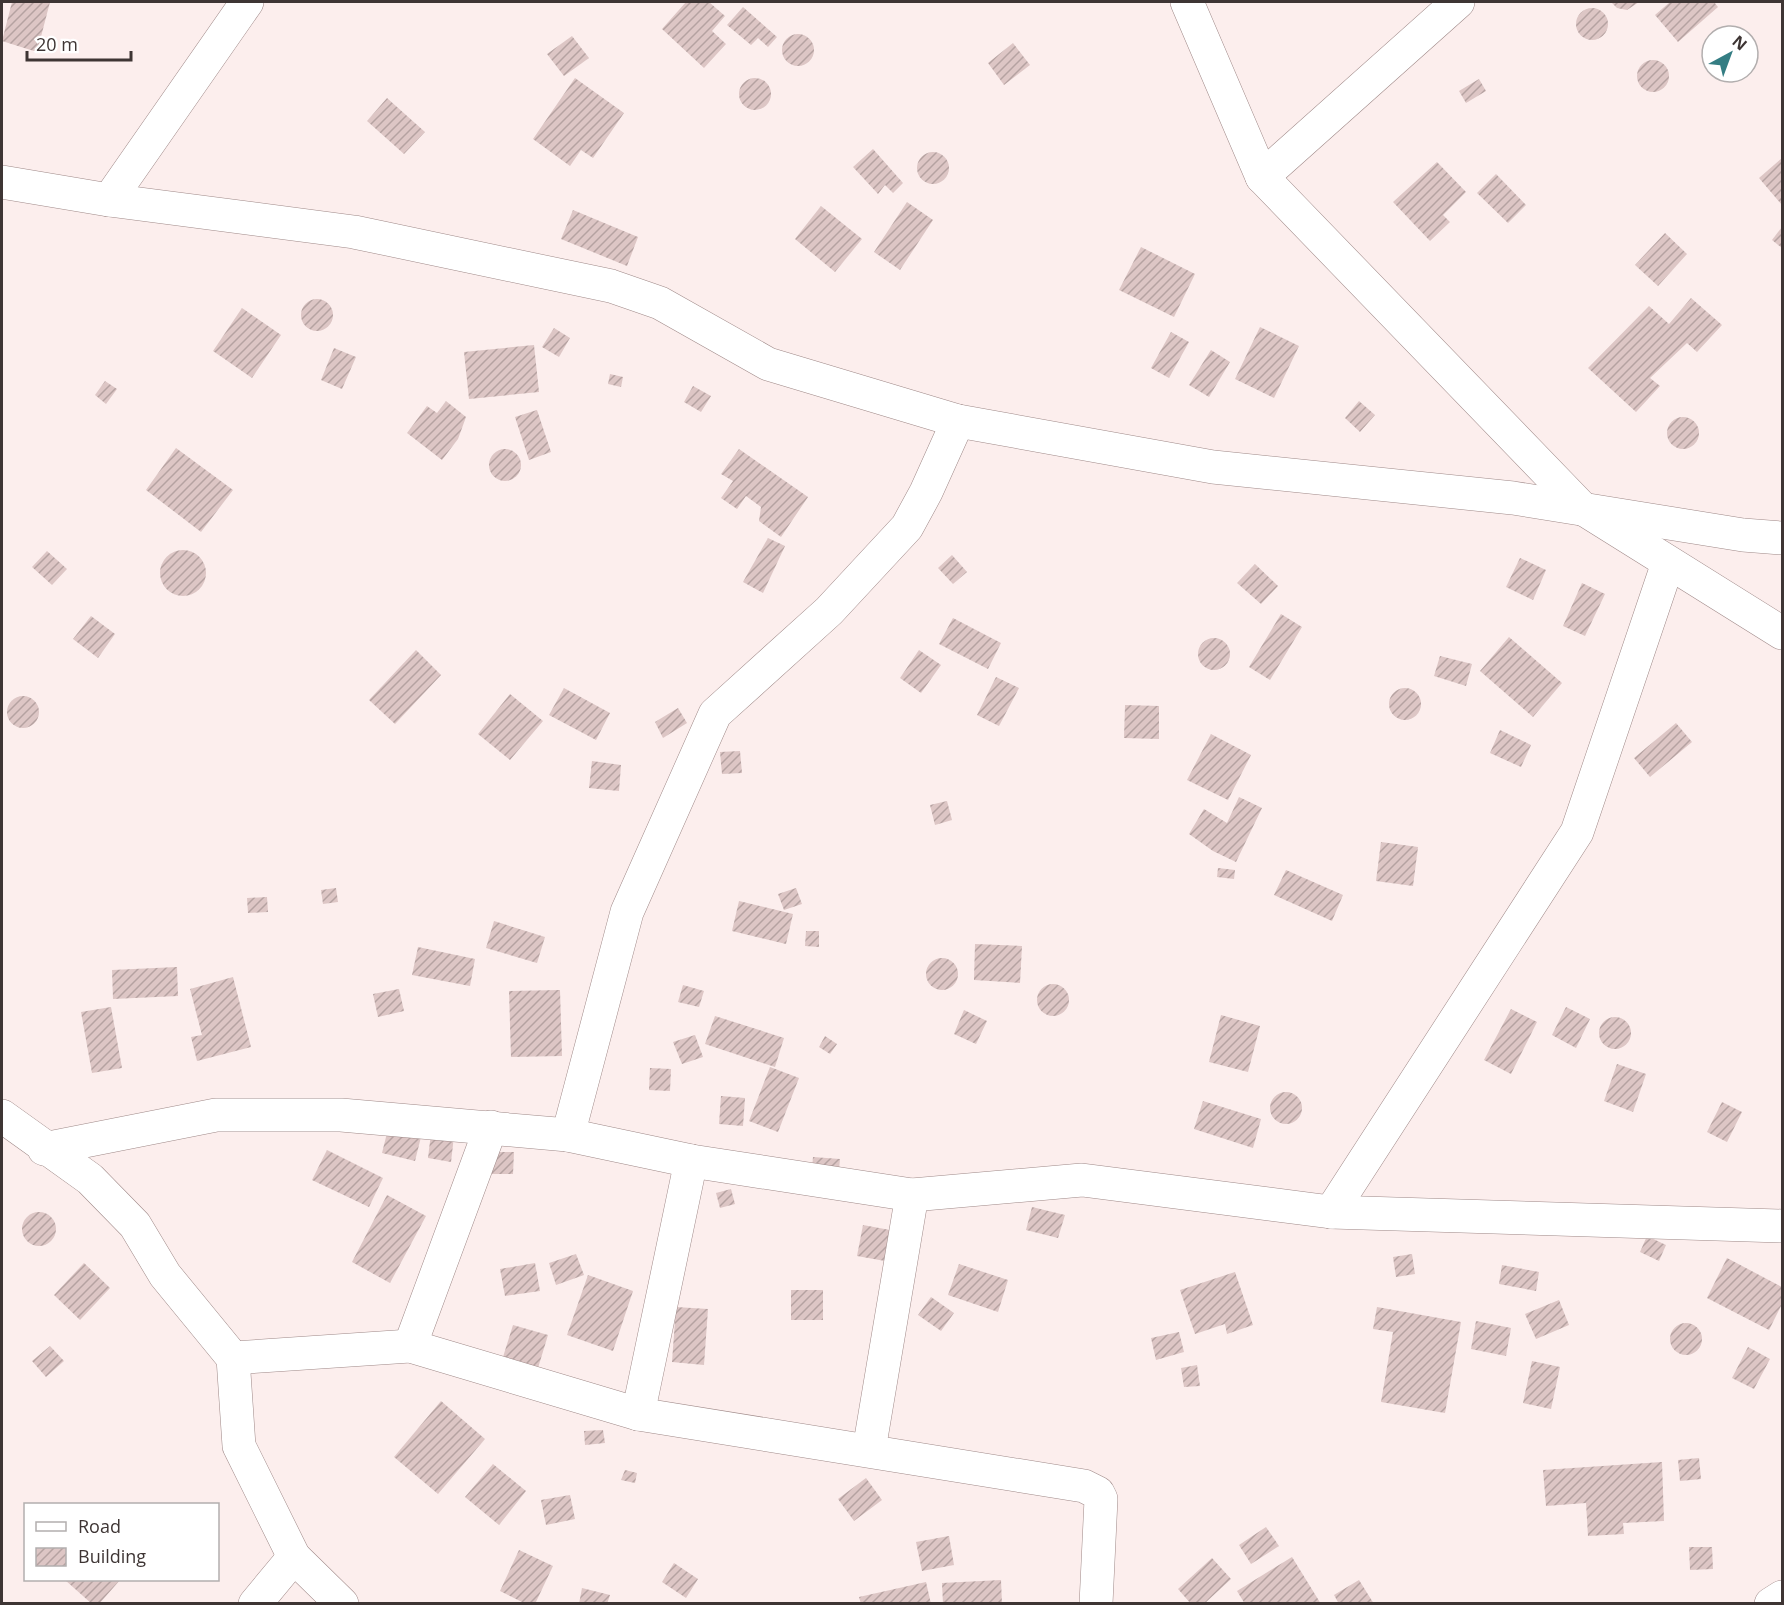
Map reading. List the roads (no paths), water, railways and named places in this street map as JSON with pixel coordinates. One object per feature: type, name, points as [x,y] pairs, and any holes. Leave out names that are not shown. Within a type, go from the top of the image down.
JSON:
[{"type":"street","points":[[109,200],[247,2]]},
{"type":"street","points":[[1188,2],[1262,177],[1582,508],[1782,633]]},
{"type":"street","points":[[1262,177],[1458,2]]},
{"type":"street","points":[[2,182],[109,200],[354,232],[611,286],[660,303],[768,364],[958,421],[1213,467],[1513,498],[1743,535],[1782,538]]},
{"type":"street","points":[[568,1135],[627,912],[715,714],[829,611],[907,527],[926,492],[958,421]]},
{"type":"street","points":[[1331,1212],[1577,832],[1668,563]]},
{"type":"street","points":[[45,1149],[216,1115],[341,1115],[568,1135],[691,1161],[912,1195],[1082,1180],[1331,1212],[1782,1226]]},
{"type":"street","points":[[2,1116],[45,1149],[90,1179],[135,1225],[165,1275],[233,1358],[239,1446],[294,1557],[342,1604]]},
{"type":"street","points":[[410,1346],[491,1127]]},
{"type":"street","points":[[638,1414],[691,1161]]},
{"type":"street","points":[[869,1450],[912,1195]]},
{"type":"street","points":[[233,1358],[410,1346],[638,1414],[869,1450],[1093,1490],[1101,1499],[1095,1604]]},
{"type":"street","points":[[255,1604],[294,1557]]},
{"type":"street","points":[[1771,1604],[1782,1597]]}]
